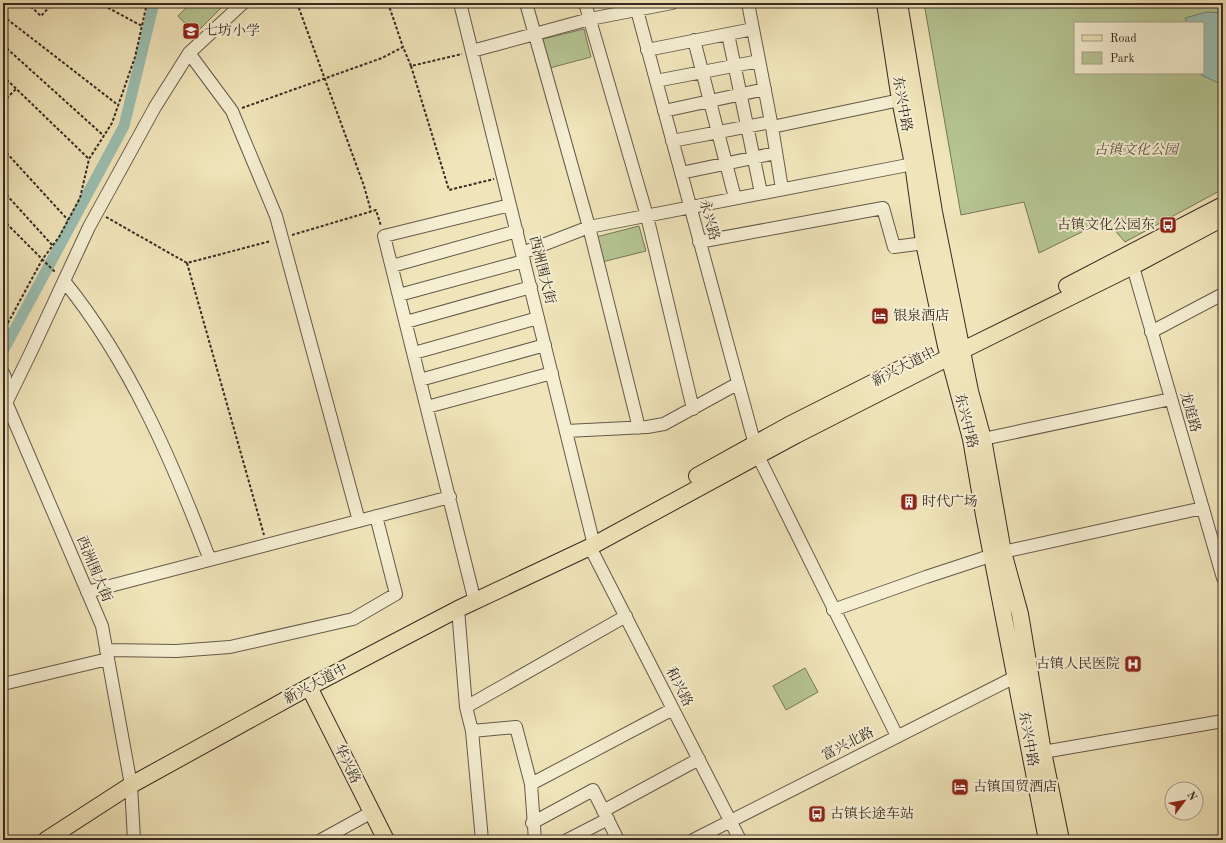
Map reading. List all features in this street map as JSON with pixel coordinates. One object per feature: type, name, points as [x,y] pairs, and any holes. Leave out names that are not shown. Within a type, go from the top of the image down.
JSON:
[{"type":"main road","name":"东兴中路","points":[[885,3],[900,100],[913,164],[924,243],[955,348],[970,391],[983,439],[998,554],[1017,676],[1047,840]]},
{"type":"main road","name":"东兴中路","points":[[899,3],[955,348],[984,514],[1020,614],[1043,752],[1061,840]]},
{"type":"main road","name":"新兴大道中","points":[[1131,260],[1223,205]]},
{"type":"main road","name":"新兴大道中","points":[[46,840],[131,785],[309,687],[458,609],[592,546],[620,520],[756,450],[789,425],[955,348],[1131,260],[1223,218]]},
{"type":"main road","name":"华兴路","points":[[309,687],[386,840]]},
{"type":"street","points":[[4,405],[97,212],[155,108],[189,53],[243,3]]},
{"type":"street","name":"西洲围大街","points":[[460,3],[531,287],[592,546]]},
{"type":"street","points":[[526,3],[589,227],[639,428]]},
{"type":"street","points":[[585,3],[647,216],[693,409]]},
{"type":"street","points":[[472,51],[535,35],[636,6],[672,3]]},
{"type":"street","points":[[748,3],[772,125],[782,189]]},
{"type":"street","name":"永兴路","points":[[636,6],[756,450],[833,610],[897,736]]},
{"type":"street","points":[[647,50],[753,29]]},
{"type":"street","points":[[728,34],[761,193]]},
{"type":"street","points":[[694,40],[735,198]]},
{"type":"street","points":[[189,53],[232,111],[276,216],[359,521]]},
{"type":"street","points":[[656,81],[759,61]]},
{"type":"street","points":[[664,111],[765,89]]},
{"type":"street","points":[[672,141],[747,127],[772,125],[900,100]]},
{"type":"street","points":[[680,173],[776,153]]},
{"type":"street","points":[[399,295],[523,257],[589,227],[913,164]]},
{"type":"street","points":[[475,602],[384,236],[510,205]]},
{"type":"street","points":[[699,242],[883,208],[894,248],[924,243]]},
{"type":"street","points":[[392,266],[517,231]]},
{"type":"street","name":"龙庭路","points":[[1131,260],[1223,578]]},
{"type":"street","points":[[64,281],[90,313],[132,386],[184,492],[210,560]]},
{"type":"street","points":[[406,322],[531,287]]},
{"type":"street","points":[[1152,332],[1223,294]]},
{"type":"street","points":[[414,353],[538,318]]},
{"type":"street","points":[[420,380],[545,345]]},
{"type":"street","points":[[427,407],[552,374]]},
{"type":"street","name":"西洲围大街","points":[[4,375],[4,405],[102,626],[131,785],[134,840]]},
{"type":"street","points":[[566,431],[639,428],[664,424],[737,384]]},
{"type":"street","points":[[983,439],[1171,398]]},
{"type":"street","points":[[87,592],[450,497]]},
{"type":"street","points":[[833,610],[926,576],[998,554],[1203,508]]},
{"type":"street","points":[[3,684],[107,654],[230,647],[353,618],[396,594],[376,516]]},
{"type":"street","name":"和兴路","points":[[592,546],[740,840]]},
{"type":"street","points":[[458,609],[466,707],[472,731],[482,840]]},
{"type":"street","points":[[466,707],[626,616]]},
{"type":"street","name":"富兴北路","points":[[693,840],[1017,676]]},
{"type":"street","points":[[531,784],[673,709]]},
{"type":"street","points":[[1043,752],[1223,721]]},
{"type":"street","points":[[472,731],[516,727],[531,784],[532,823],[535,840]]},
{"type":"street","points":[[567,840],[699,759]]},
{"type":"street","points":[[532,823],[593,790],[618,840]]},
{"type":"street","points":[[320,840],[372,812]]},
{"type":"path","points":[[27,3],[42,16],[53,3]]},
{"type":"path","points":[[99,3],[142,26]]},
{"type":"path","points":[[3,332],[42,260],[53,246],[80,198],[89,159],[112,123],[135,57],[147,3]]},
{"type":"path","points":[[298,3],[371,212]]},
{"type":"path","points":[[388,3],[411,66],[449,190],[503,177]]},
{"type":"path","points":[[3,16],[118,105]]},
{"type":"path","points":[[3,45],[104,136]]},
{"type":"path","points":[[232,111],[382,58],[403,47]]},
{"type":"path","points":[[411,66],[472,51]]},
{"type":"path","points":[[3,76],[89,159]]},
{"type":"path","points":[[3,102],[16,88]]},
{"type":"path","points":[[3,149],[68,220]]},
{"type":"path","points":[[3,191],[53,246]]},
{"type":"path","points":[[97,212],[187,263],[282,238],[376,210],[384,236]]},
{"type":"path","points":[[3,220],[64,281]]},
{"type":"path","points":[[187,263],[267,545]]},
{"type":"green space","points":[[191,3],[226,3],[195,34],[178,16]]},
{"type":"green space","name":"古镇文化公园","points":[[924,3],[1223,3],[1223,189],[1125,242],[1106,220],[1039,253],[1024,202],[961,215]]},
{"type":"green space","points":[[584,29],[591,57],[546,69],[539,40]]},
{"type":"green space","points":[[639,226],[646,251],[598,263],[592,238]]},
{"type":"green space","points":[[805,668],[818,692],[786,710],[773,686]]},
{"type":"water","points":[[1207,12],[1223,13],[1223,85],[1199,74],[1204,74],[1204,22],[1187,22],[1185,18]]},
{"type":"waterway","points":[[3,351],[124,126],[154,3]]},
{"type":"place","name":"七坊小学","points":[[191,31]]},
{"type":"place","name":"古镇文化公园东","points":[[1168,225]]},
{"type":"place","name":"银泉酒店","points":[[880,316]]},
{"type":"place","name":"时代广场","points":[[909,502]]},
{"type":"place","name":"古镇人民医院","points":[[1133,664]]},
{"type":"place","name":"古镇国贸酒店","points":[[960,787]]},
{"type":"place","name":"古镇长途车站","points":[[817,814]]}]
